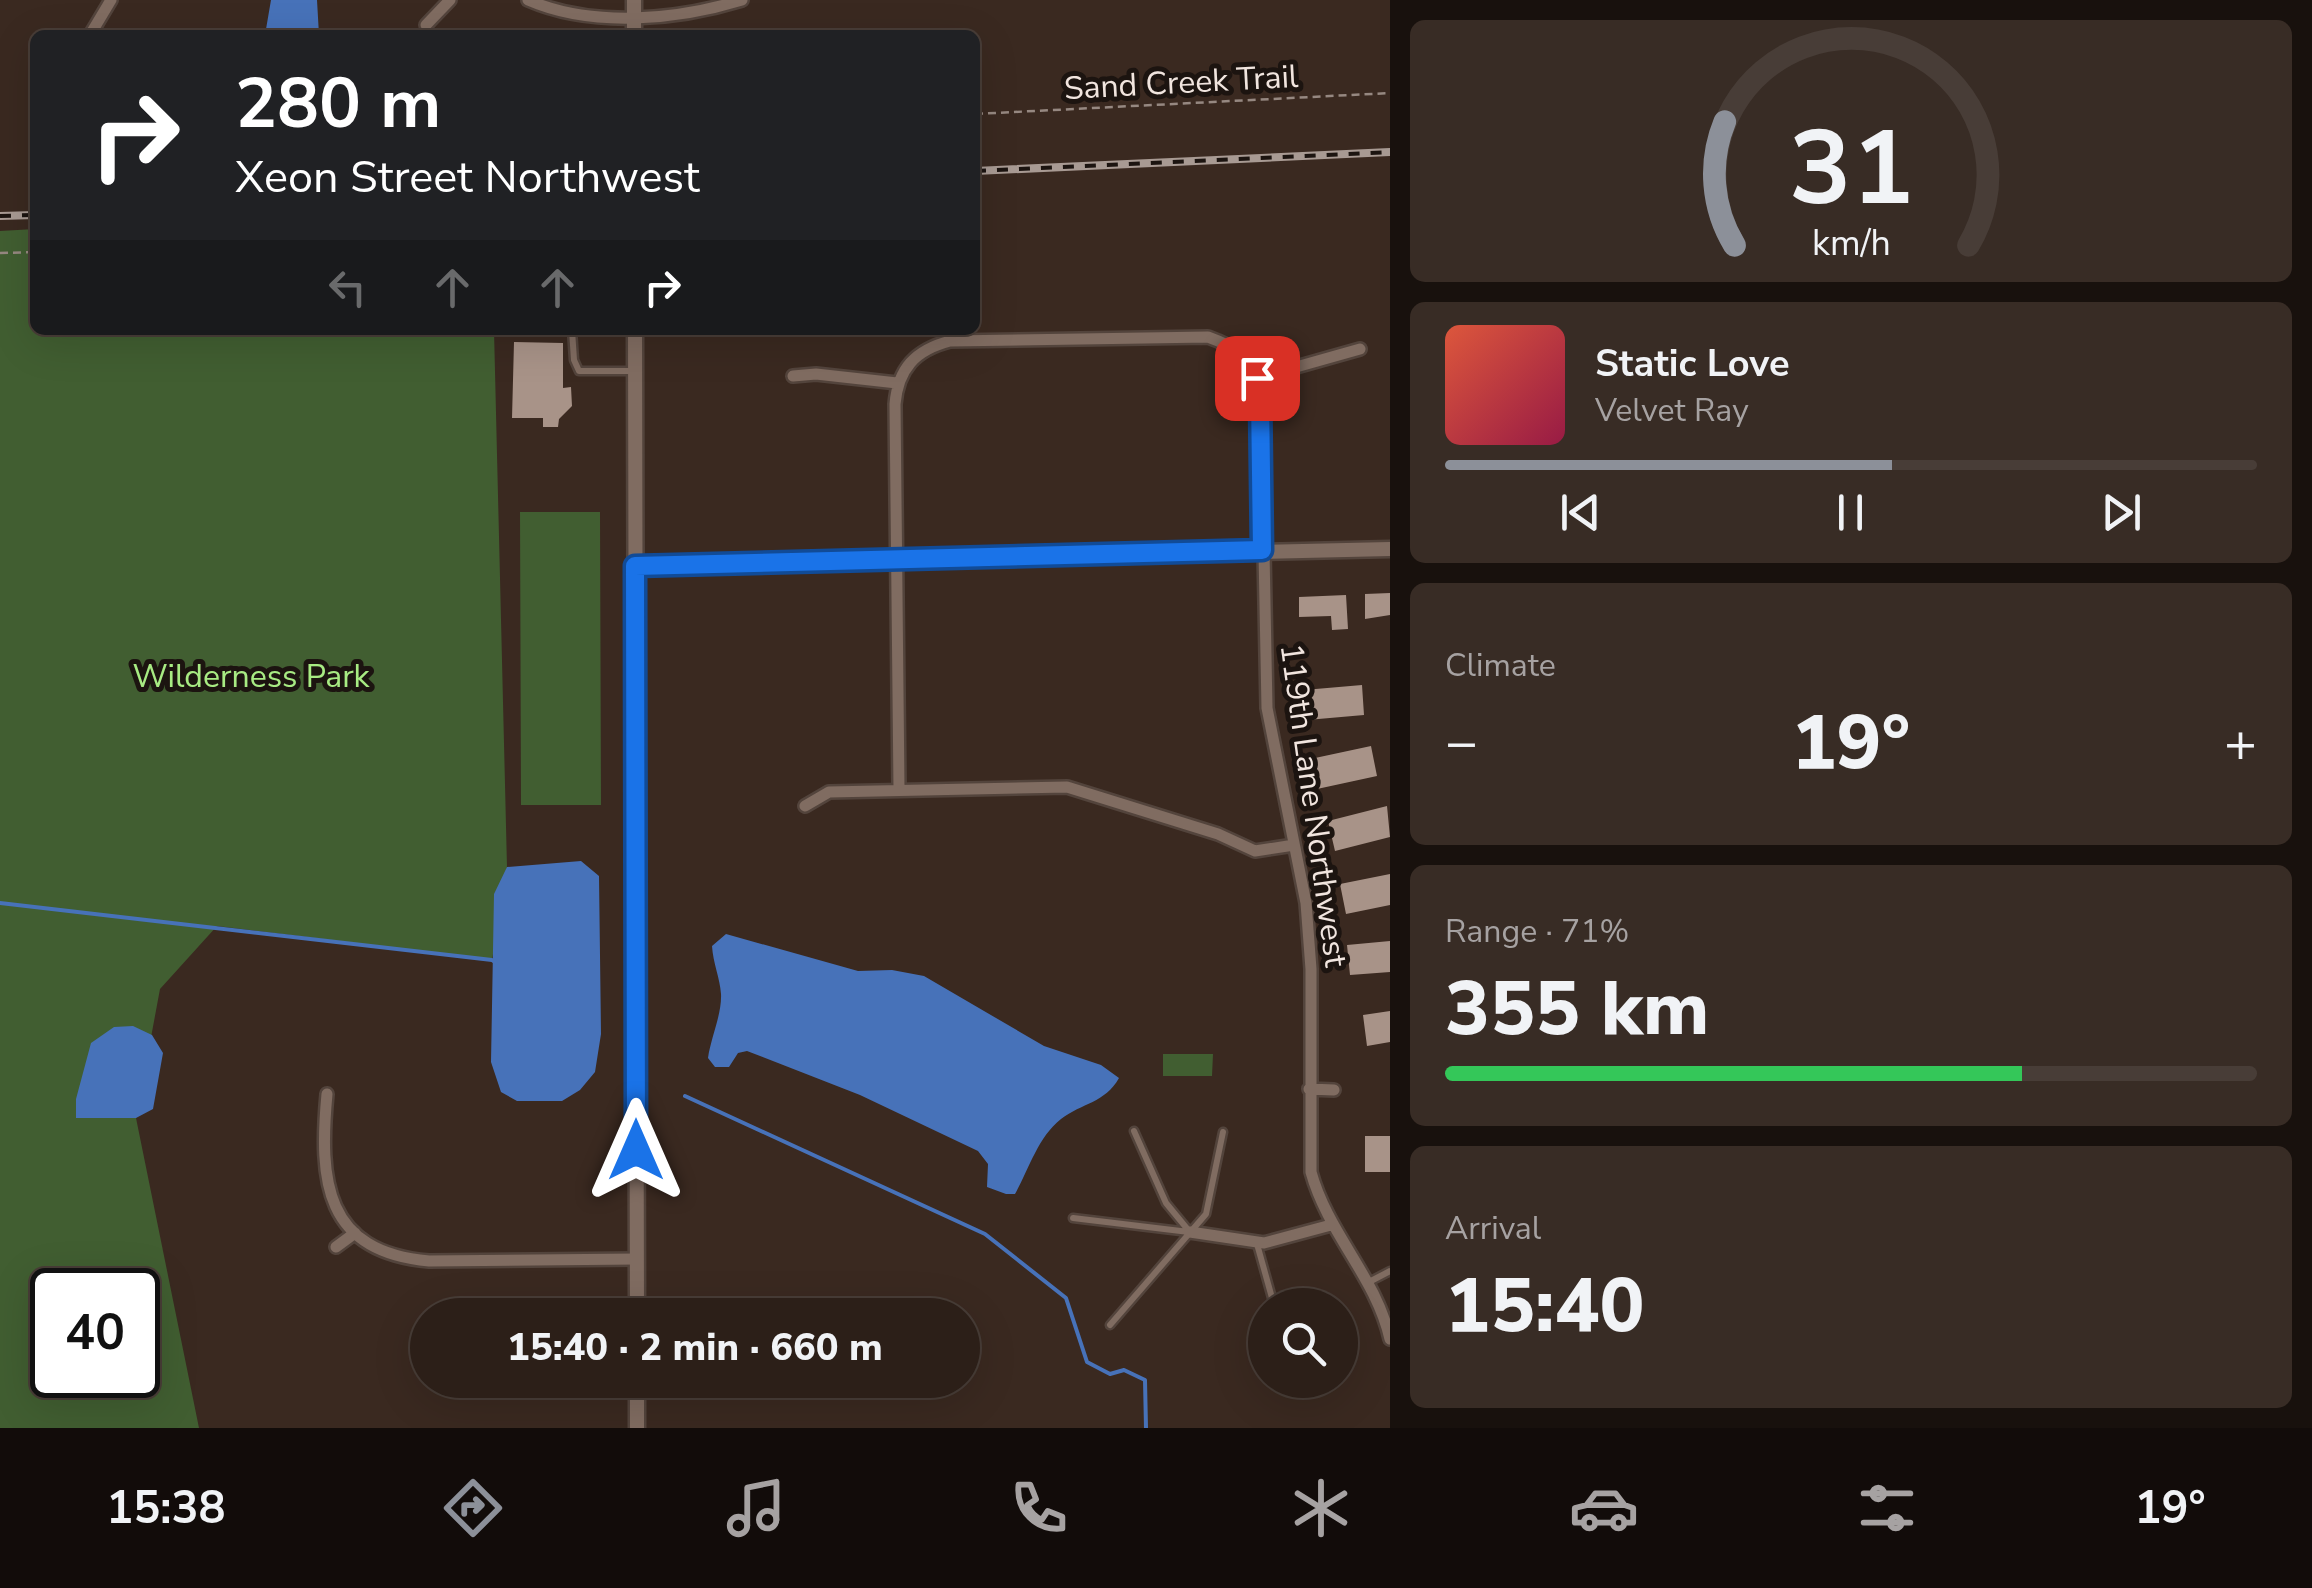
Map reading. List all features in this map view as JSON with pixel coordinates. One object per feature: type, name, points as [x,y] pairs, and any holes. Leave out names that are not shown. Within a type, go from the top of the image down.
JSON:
[{"type":"street","points":[[93,30],[111,0]]},
{"type":"street","points":[[426,25],[450,0]]},
{"type":"street","points":[[528,0],[571,14],[634,16],[691,12],[742,0]]},
{"type":"street","points":[[634,0],[634,30]]},
{"type":"street","points":[[634,335],[637,1298]]},
{"type":"street","points":[[900,788],[897,382],[917,354],[950,342],[1208,337],[1245,356],[1257,378],[1360,349]]},
{"type":"street","points":[[792,376],[816,374],[897,382]]},
{"type":"street","name":"119th Lane Northwest","points":[[1257,378],[1267,708],[1306,903],[1310,954],[1311,1172],[1331,1225],[1378,1296],[1390,1339]]},
{"type":"street","points":[[635,566],[1390,549]]},
{"type":"street","points":[[805,806],[829,792],[1066,787],[1218,834],[1255,852],[1294,845]]},
{"type":"street","points":[[1309,1089],[1334,1090]]},
{"type":"street","points":[[327,1094],[323,1169],[340,1215],[375,1248],[411,1259],[637,1259]]},
{"type":"street","points":[[1190,1232],[1257,1243],[1331,1225]]},
{"type":"street","points":[[336,1247],[355,1233]]},
{"type":"street","points":[[637,1398],[637,1428]]},
{"type":"lane","points":[[572,335],[579,371],[635,371]]},
{"type":"lane","points":[[1134,1132],[1166,1203],[1190,1232]]},
{"type":"lane","points":[[1110,1325],[1206,1214],[1223,1132]]},
{"type":"lane","points":[[1073,1218],[1190,1232]]},
{"type":"lane","points":[[1257,1243],[1269,1288]]},
{"type":"lane","points":[[1369,1282],[1390,1271]]},
{"type":"path","name":"Sand Creek Trail","points":[[980,114],[1390,93]]},
{"type":"path","points":[[0,254],[30,252]]},
{"type":"green space","name":"Wilderness Park","points":[[30,229],[30,335],[494,335],[507,867],[492,960],[217,926],[160,989],[136,1118],[199,1428],[0,1428],[0,231]]},
{"type":"green space","points":[[520,512],[600,512],[601,805],[521,805]]},
{"type":"green space","points":[[1163,1054],[1213,1054],[1212,1076],[1163,1076]]},
{"type":"water","points":[[271,0],[317,0],[319,30],[266,30]]},
{"type":"water","points":[[581,861],[599,876],[601,1034],[595,1072],[580,1090],[562,1101],[517,1101],[501,1092],[491,1062],[494,894],[507,867]]},
{"type":"water","points":[[726,934],[858,971],[892,970],[924,976],[1044,1046],[1101,1065],[1119,1078],[1107,1093],[1053,1126],[1015,1194],[1006,1194],[987,1187],[988,1164],[978,1151],[860,1095],[747,1051],[738,1053],[729,1067],[715,1067],[708,1058],[721,994],[712,946]]},
{"type":"water","points":[[133,1026],[152,1035],[163,1053],[153,1109],[136,1118],[76,1118],[76,1099],[91,1043],[114,1027]]},
{"type":"building","points":[[514,342],[563,343],[563,388],[571,387],[572,406],[559,419],[558,427],[543,427],[543,418],[512,418]]},
{"type":"building","points":[[1390,593],[1390,615],[1365,619],[1365,594]]},
{"type":"building","points":[[1346,595],[1348,629],[1332,630],[1331,616],[1299,617],[1299,597]]},
{"type":"building","points":[[1362,685],[1364,715],[1307,720],[1304,690]]},
{"type":"building","points":[[1371,746],[1377,776],[1317,789],[1315,758]]},
{"type":"building","points":[[1387,806],[1390,837],[1335,851],[1328,821]]},
{"type":"building","points":[[1390,874],[1390,905],[1346,914],[1340,884]]},
{"type":"building","points":[[1390,941],[1390,972],[1350,975],[1347,945]]},
{"type":"building","points":[[1390,1011],[1390,1042],[1367,1046],[1363,1015]]},
{"type":"building","points":[[1365,1136],[1390,1136],[1390,1172],[1365,1172]]},
{"type":"waterway","points":[[0,903],[496,963]]},
{"type":"waterway","points":[[685,1096],[985,1234],[1066,1298],[1087,1362],[1110,1374],[1124,1370],[1145,1380],[1146,1428]]},
{"type":"railway","points":[[980,171],[1390,152]]},
{"type":"railway","points":[[0,216],[30,215]]},
{"type":"route","points":[[636,1150],[635,566],[1262,550],[1257,378]]}]
